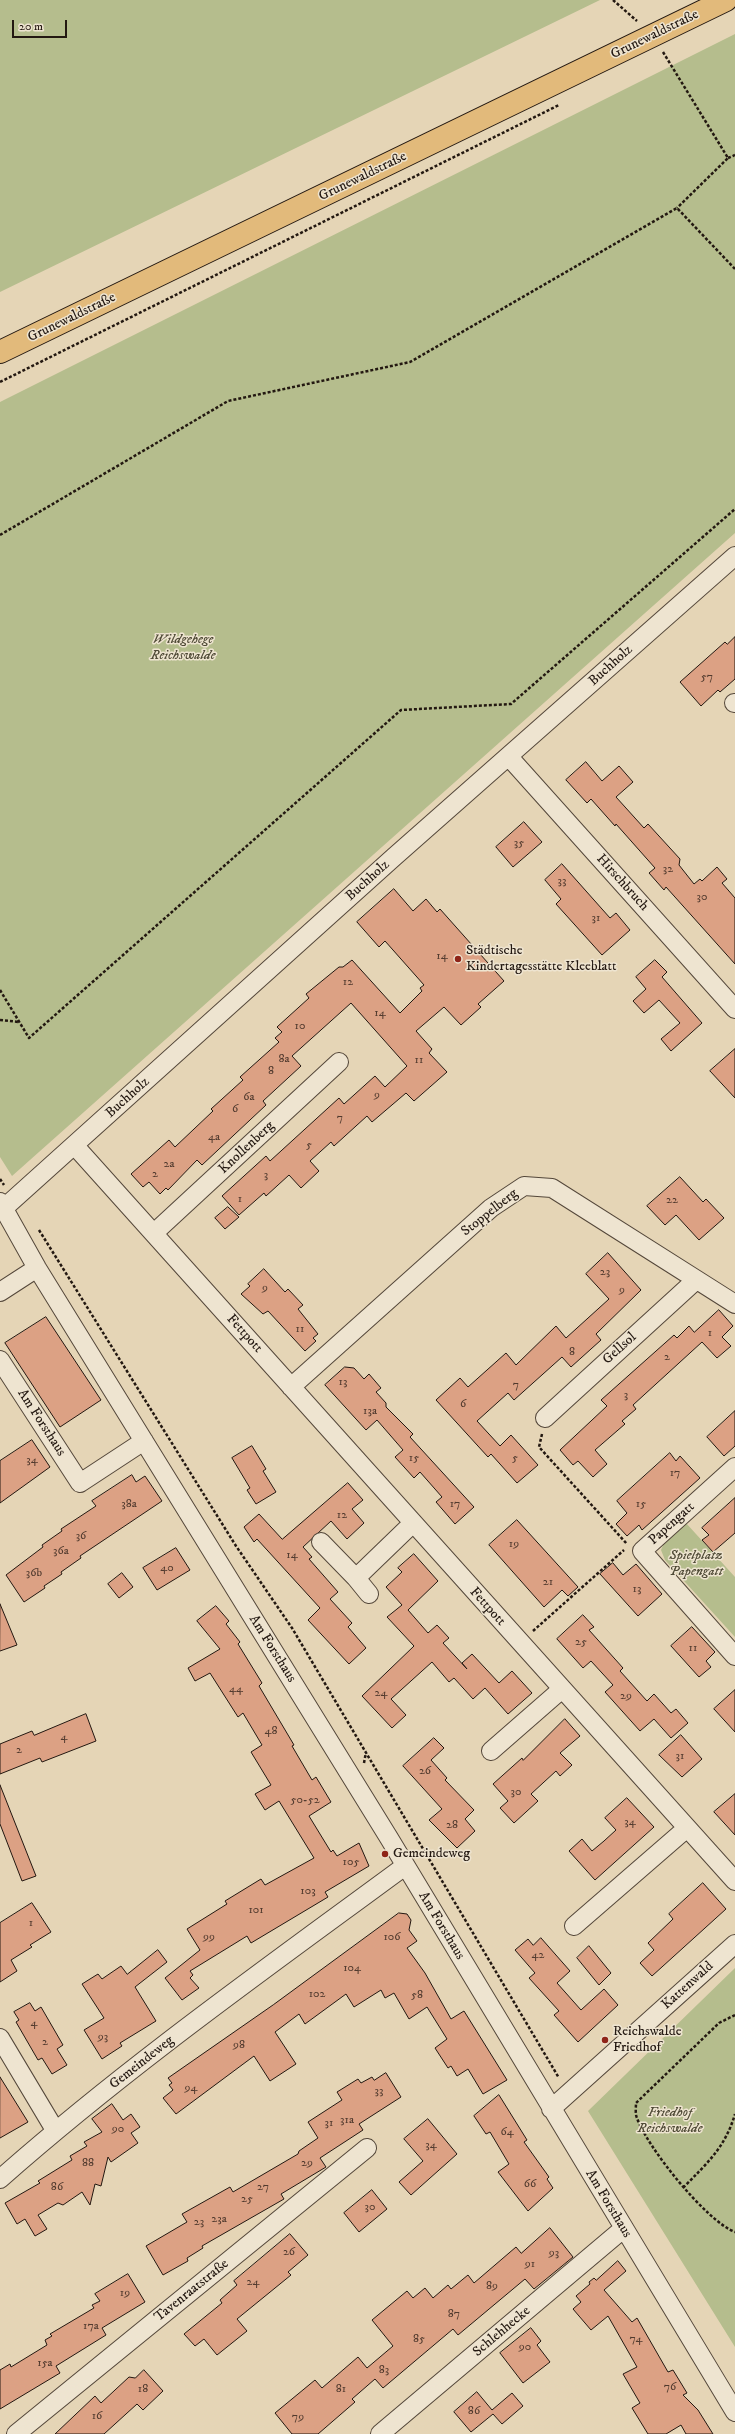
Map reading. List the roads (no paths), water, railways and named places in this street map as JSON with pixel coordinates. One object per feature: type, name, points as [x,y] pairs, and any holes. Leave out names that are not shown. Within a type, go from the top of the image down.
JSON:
[{"type":"main road","name":"Grunewaldstraße","points":[[0,352],[658,49],[726,0]]},
{"type":"street","name":"Buchholz","points":[[2,1205],[75,1146],[394,857],[735,556]]},
{"type":"street","name":"Hirschbruch","points":[[509,756],[735,1009]]},
{"type":"street","name":"Knollenberg","points":[[154,1233],[339,1062]]},
{"type":"street","name":"Fettpott","points":[[75,1146],[735,1881]]},
{"type":"street","name":"Stoppelberg","points":[[291,1387],[491,1208],[524,1186],[552,1188],[735,1304]]},
{"type":"street","name":"Am Forsthaus","points":[[2,1205],[37,1268],[405,1866],[623,2230],[735,2412]]},
{"type":"street","points":[[0,1292],[37,1268]]},
{"type":"street","name":"Gellsol","points":[[545,1418],[696,1280]]},
{"type":"street","name":"Am Forsthaus","points":[[0,1360],[80,1482],[144,1441]]},
{"type":"street","name":"Papengatt","points":[[735,1467],[642,1551],[735,1656]]},
{"type":"street","points":[[356,1578],[413,1524]]},
{"type":"street","points":[[321,1542],[356,1578],[368,1594]]},
{"type":"street","points":[[491,1751],[562,1689]]},
{"type":"street","points":[[574,1926],[687,1828]]},
{"type":"street","name":"Gemeindeweg","points":[[0,2179],[55,2130],[194,2022],[405,1866]]},
{"type":"street","name":"Kattenwald","points":[[551,2109],[735,1944]]},
{"type":"street","points":[[0,2038],[55,2130]]},
{"type":"street","name":"Tavenraatstraße","points":[[16,2434],[367,2148]]},
{"type":"street","name":"Schlehhecke","points":[[380,2434],[623,2230]]},
{"type":"place","name":"Städtische Kindertagesstätte Kleeblatt","points":[[458,959]]},
{"type":"place","name":"Gemeindeweg","points":[[385,1854]]},
{"type":"place","name":"Reichswalde Friedhof","points":[[605,2040]]},
{"type":"park label","name":"Wildgehege Reichswalde","points":[[183,648]]},
{"type":"park label","name":"Spielplatz Papengatt","points":[[696,1564]]},
{"type":"park label","name":"Friedhof Reichswalde","points":[[670,2122]]}]
